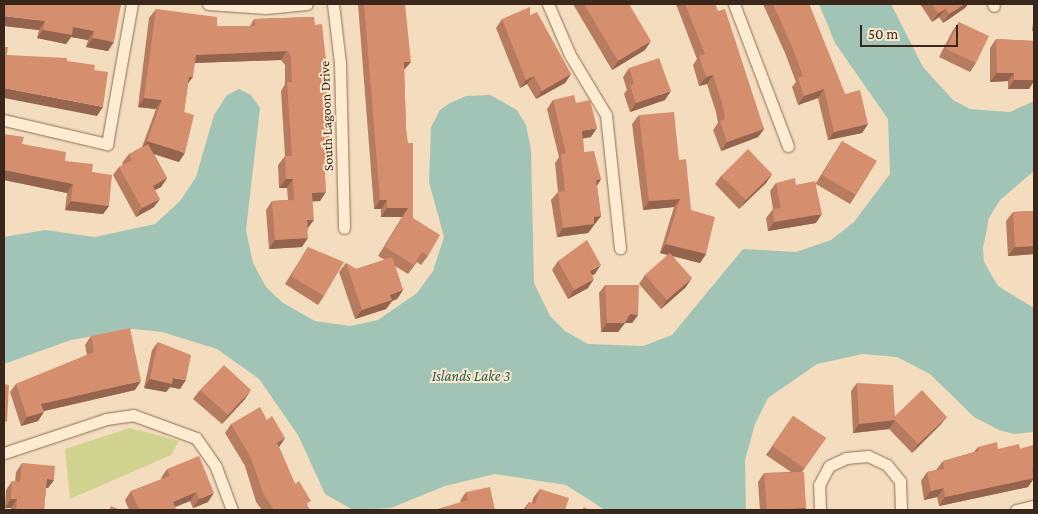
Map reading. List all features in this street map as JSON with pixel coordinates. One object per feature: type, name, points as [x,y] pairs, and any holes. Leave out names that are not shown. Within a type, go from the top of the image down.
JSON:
[{"type":"street","points":[[4,120],[108,144],[132,4]]},
{"type":"street","points":[[208,4],[266,8],[307,4]]},
{"type":"street","name":"South Lagoon Drive","points":[[333,4],[340,63],[344,228]]},
{"type":"street","points":[[548,4],[570,55],[606,115],[620,248]]},
{"type":"street","points":[[734,4],[788,146]]},
{"type":"street","points":[[4,453],[106,420],[133,415],[196,438],[216,467],[232,510]]},
{"type":"street","points":[[820,510],[819,485],[829,466],[846,458],[868,456],[887,465],[900,481],[901,510]]},
{"type":"street","points":[[1016,510],[1034,506]]},
{"type":"green space","points":[[130,428],[179,441],[171,455],[70,499],[65,449]]},
{"type":"water","name":"Islands Lake 3","points":[[819,4],[891,4],[923,67],[953,100],[970,109],[1010,112],[1034,101],[1034,171],[1000,200],[989,218],[983,248],[984,262],[998,286],[1034,308],[1034,432],[1014,434],[999,430],[974,417],[930,374],[897,357],[862,354],[817,364],[768,398],[755,424],[745,460],[746,510],[605,510],[566,485],[495,474],[445,486],[391,508],[353,510],[325,494],[298,435],[259,379],[217,349],[162,332],[133,329],[71,340],[4,364],[4,237],[45,230],[95,237],[155,224],[180,201],[196,177],[214,115],[227,95],[239,89],[251,95],[260,108],[246,230],[253,263],[266,287],[283,303],[315,321],[350,326],[378,320],[417,293],[433,271],[444,237],[429,182],[431,127],[440,110],[450,103],[466,96],[490,95],[517,110],[526,125],[531,149],[534,283],[550,316],[565,331],[588,344],[643,346],[672,335],[743,249],[796,252],[831,240],[854,222],[890,174],[888,119],[835,43]]},
{"type":"building","points":[[4,4],[121,4],[114,42],[93,38],[94,31],[73,27],[72,35],[43,30],[45,21],[4,16]]},
{"type":"building","points":[[364,4],[405,4],[411,62],[404,62],[406,129],[408,143],[413,143],[413,218],[440,235],[428,256],[422,252],[414,265],[385,247],[408,208],[387,208],[387,200],[380,200]]},
{"type":"building","points":[[584,4],[629,4],[651,41],[618,61]]},
{"type":"building","points":[[685,4],[715,4],[718,11],[725,9],[764,129],[727,142],[720,121],[725,119],[722,103],[713,75],[706,77],[699,56],[705,54]]},
{"type":"building","points":[[773,4],[809,4],[845,94],[860,90],[868,124],[834,132],[824,89],[804,96],[798,78],[803,76]]},
{"type":"building","points":[[932,4],[965,4],[949,14],[946,9],[938,13]]},
{"type":"building","points":[[530,7],[530,15],[537,12],[571,74],[542,91],[534,76],[526,80],[502,19]]},
{"type":"building","points":[[156,9],[217,17],[217,26],[255,26],[254,19],[314,17],[314,25],[322,24],[327,70],[325,129],[329,129],[331,150],[324,150],[326,192],[312,193],[314,220],[307,220],[308,238],[275,240],[272,201],[294,200],[293,179],[286,179],[285,156],[292,156],[287,82],[292,82],[291,56],[287,51],[196,55],[193,77],[189,77],[184,112],[194,115],[185,153],[147,141],[162,100],[144,98]]},
{"type":"building","points":[[959,22],[989,36],[976,63],[946,49]]},
{"type":"building","points":[[996,39],[1034,41],[1034,80],[1014,80],[1014,73],[997,73]]},
{"type":"building","points":[[4,47],[8,47],[7,55],[67,58],[67,61],[95,65],[94,70],[108,72],[103,107],[4,88]]},
{"type":"building","points":[[659,58],[671,91],[636,103],[630,86],[634,84],[629,68]]},
{"type":"building","points":[[574,95],[576,103],[590,100],[597,128],[582,131],[584,152],[594,151],[601,179],[596,180],[601,216],[594,217],[594,224],[563,228],[558,192],[565,191],[561,154],[566,153],[553,100]]},
{"type":"building","points":[[674,112],[679,160],[686,159],[691,210],[715,217],[706,254],[666,244],[680,199],[649,201],[639,115]]},
{"type":"building","points":[[4,134],[24,137],[22,144],[66,152],[65,161],[93,164],[92,172],[112,175],[109,206],[71,201],[73,184],[4,170]]},
{"type":"building","points":[[842,141],[877,161],[856,195],[822,175]]},
{"type":"building","points":[[148,144],[167,178],[153,186],[160,199],[142,208],[119,167],[132,160],[129,154]]},
{"type":"building","points":[[748,149],[772,174],[746,200],[721,176]]},
{"type":"building","points":[[795,178],[796,185],[815,181],[822,214],[774,222],[773,209],[781,208],[776,183]]},
{"type":"building","points":[[1034,211],[1034,246],[1015,247],[1013,212]]},
{"type":"building","points":[[587,240],[601,265],[590,271],[594,279],[574,290],[558,261]]},
{"type":"building","points":[[308,247],[344,262],[324,296],[291,276]]},
{"type":"building","points":[[670,253],[692,278],[667,300],[645,275]]},
{"type":"building","points":[[392,257],[403,290],[390,295],[392,300],[362,310],[346,263],[356,269]]},
{"type":"building","points":[[605,285],[639,285],[638,315],[630,314],[625,323],[607,323]]},
{"type":"building","points":[[130,328],[141,381],[41,404],[44,412],[27,417],[16,384],[94,352],[91,336]]},
{"type":"building","points":[[158,342],[191,355],[186,380],[173,378],[172,384],[150,379]]},
{"type":"building","points":[[224,365],[251,390],[228,415],[200,390]]},
{"type":"building","points":[[857,383],[893,385],[895,416],[922,390],[947,417],[918,444],[895,420],[859,424]]},
{"type":"building","points":[[4,384],[9,385],[7,422],[4,421]]},
{"type":"building","points":[[260,407],[267,420],[272,416],[285,438],[277,443],[295,484],[299,481],[311,501],[306,504],[310,510],[274,510],[263,493],[251,458],[231,424]]},
{"type":"building","points":[[793,416],[826,438],[804,468],[772,446]]},
{"type":"building","points":[[997,442],[998,449],[1019,444],[1020,449],[1034,445],[1034,469],[1032,469],[1034,478],[945,497],[944,488],[931,491],[927,472],[944,469],[943,461],[979,451],[978,447]]},
{"type":"building","points":[[199,456],[214,493],[199,499],[196,492],[173,502],[176,509],[172,510],[139,510],[131,491],[170,476],[167,469]]},
{"type":"building","points":[[22,463],[55,466],[54,480],[47,479],[44,510],[16,510],[17,499],[11,499],[12,481],[20,482]]},
{"type":"building","points":[[804,472],[806,508],[767,510],[764,473]]},
{"type":"building","points":[[490,487],[495,510],[434,510],[468,500],[466,492]]},
{"type":"building","points":[[540,489],[569,498],[565,510],[526,510],[529,502],[535,504]]},
{"type":"building","points":[[111,506],[120,510],[109,510]]}]
